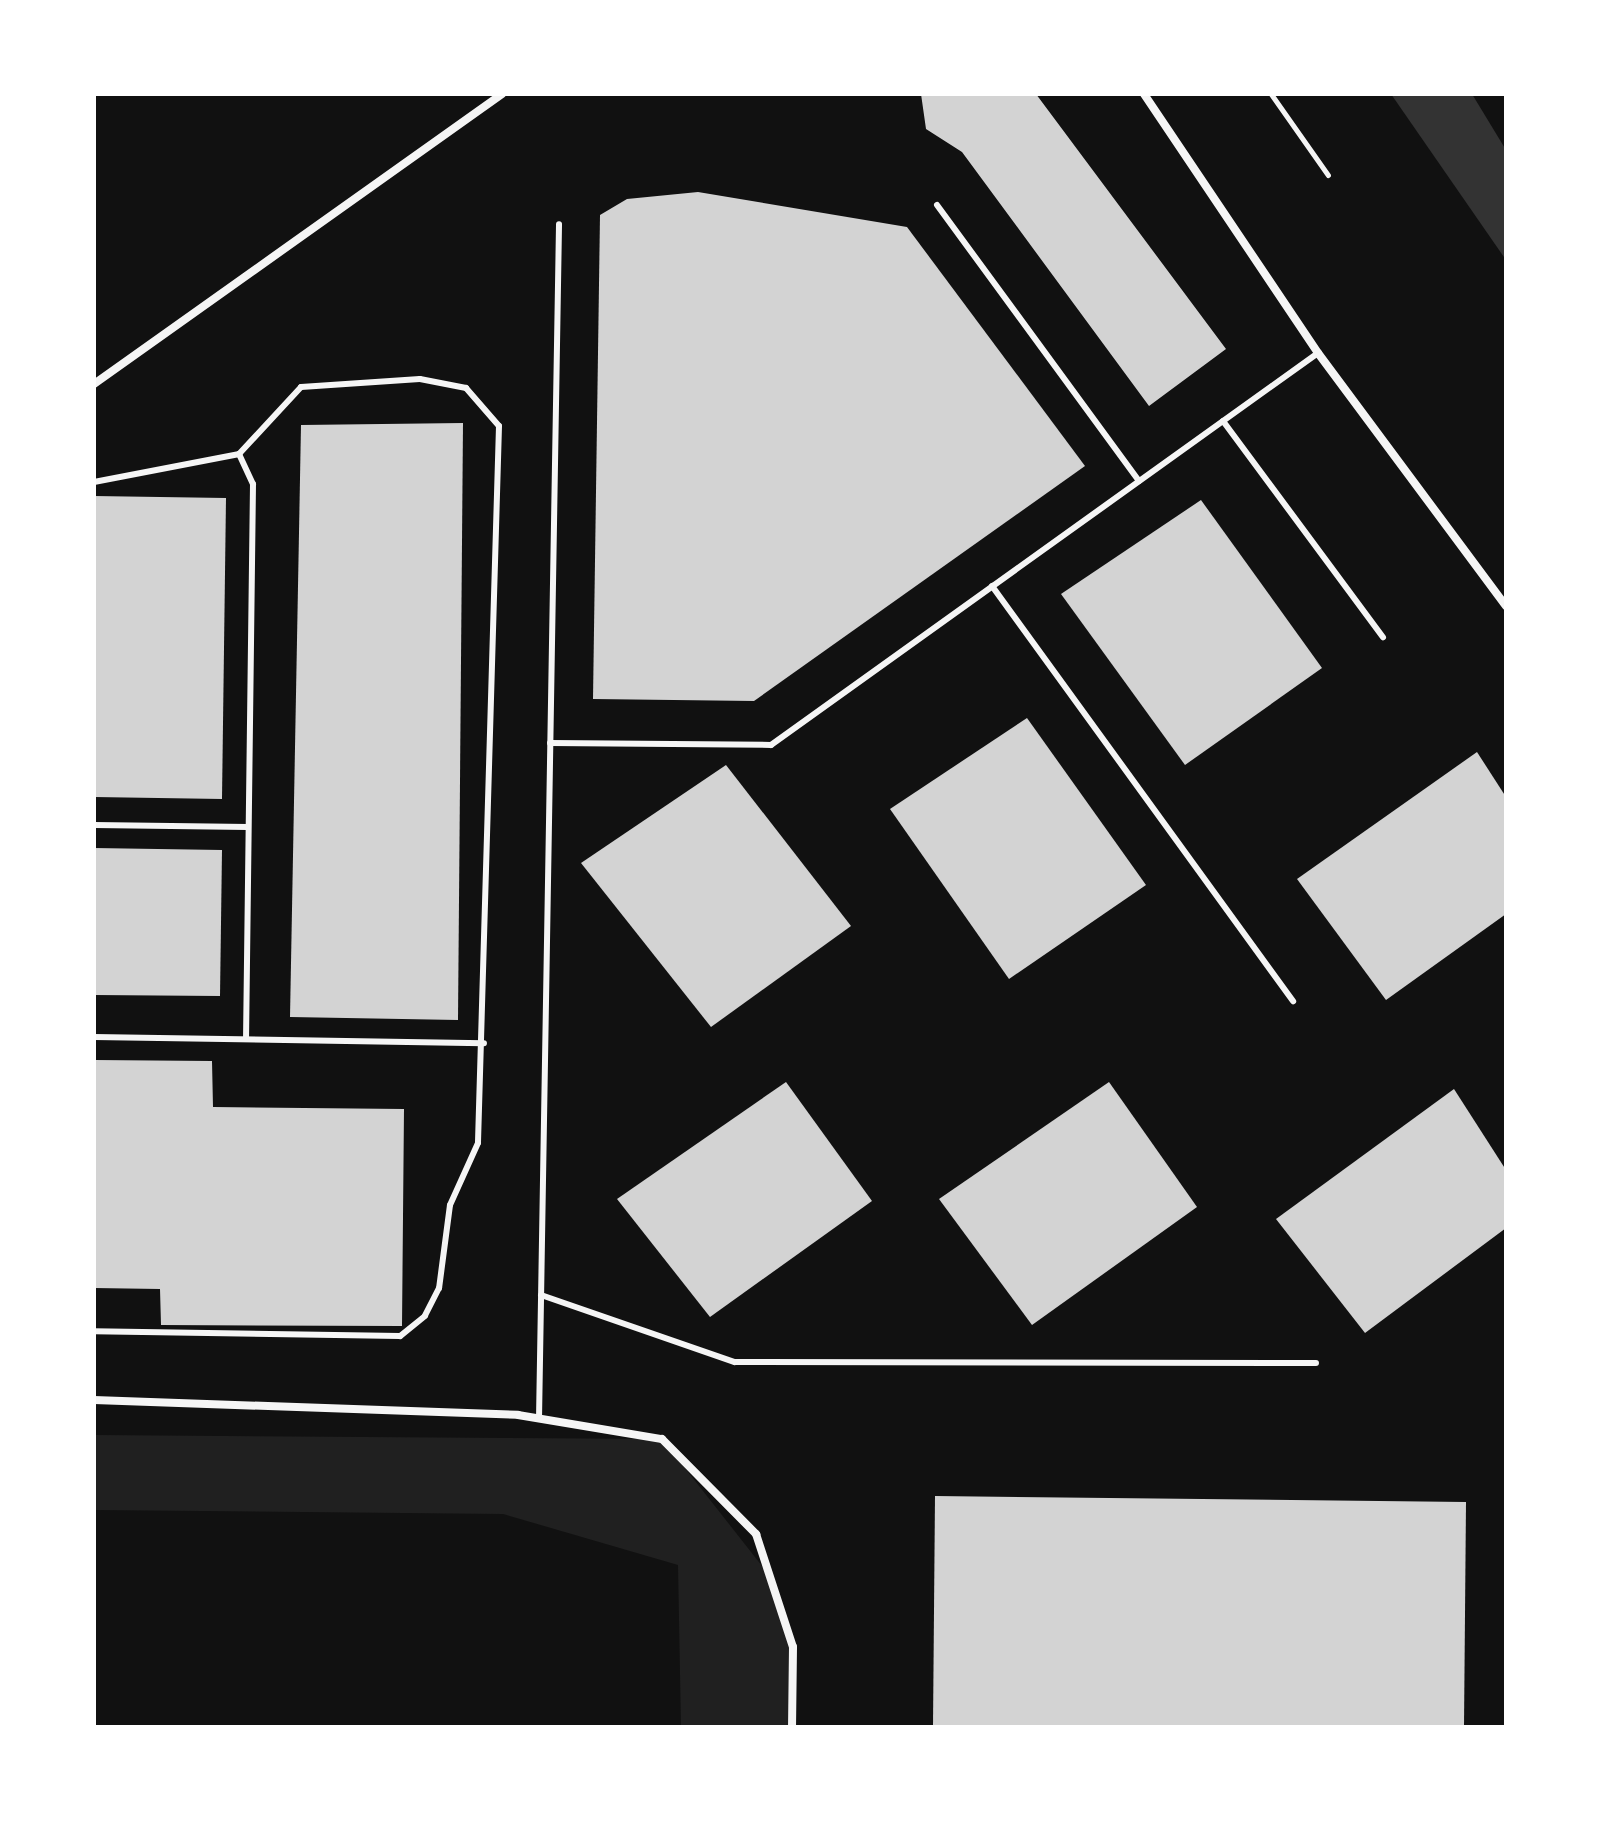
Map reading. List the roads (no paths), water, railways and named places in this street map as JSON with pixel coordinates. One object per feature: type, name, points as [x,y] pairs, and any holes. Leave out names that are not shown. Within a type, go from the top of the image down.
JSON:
[{"type":"street","points":[[94,384],[502,94]]},
{"type":"street","points":[[1144,94],[1318,353],[1506,606]]},
{"type":"street","points":[[94,1400],[539,1419],[662,1439],[756,1534],[793,1647],[792,1727]]},
{"type":"lane","points":[[937,205],[1139,481]]},
{"type":"lane","points":[[539,1419],[559,224]]},
{"type":"lane","points":[[550,743],[771,745],[1318,353]]},
{"type":"lane","points":[[94,482],[239,454],[301,387],[420,379],[466,388],[499,426],[484,1043],[478,1143],[450,1205],[439,1288],[425,1316],[400,1336],[94,1331]]},
{"type":"lane","points":[[1223,421],[1383,637]]},
{"type":"lane","points":[[239,454],[253,484],[246,1039]]},
{"type":"lane","points":[[992,586],[1293,1001]]},
{"type":"lane","points":[[94,825],[248,827]]},
{"type":"lane","points":[[94,1037],[484,1043]]},
{"type":"lane","points":[[541,1295],[735,1362],[1316,1363]]}]
